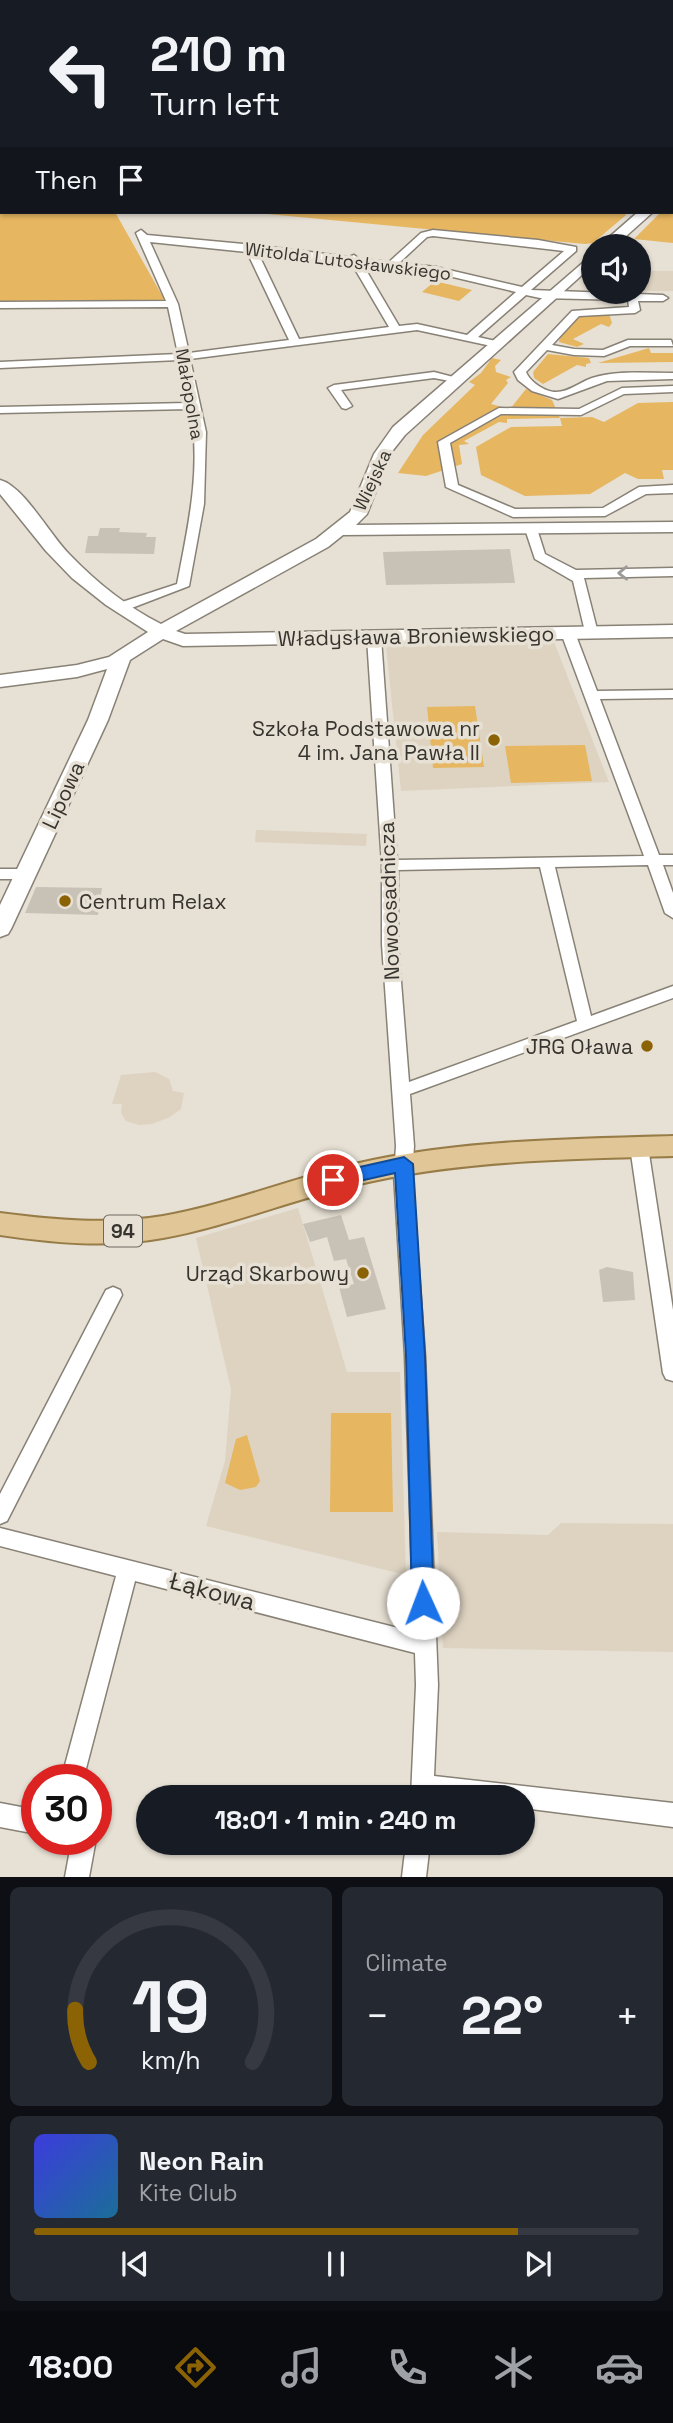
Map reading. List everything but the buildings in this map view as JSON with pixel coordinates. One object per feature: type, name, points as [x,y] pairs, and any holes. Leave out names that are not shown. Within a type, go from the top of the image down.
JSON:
[{"type":"main road","name":"94","points":[[0,1224],[104,1233],[164,1226],[353,1175],[404,1164],[498,1151],[673,1146]]},
{"type":"street","points":[[185,0],[217,0]]},
{"type":"street","points":[[620,234],[644,214]]},
{"type":"street","points":[[393,264],[424,235],[433,233],[538,243],[568,247],[573,251],[471,337]]},
{"type":"street","name":"Witolda Lutosławskiego","points":[[142,234],[354,258],[447,272],[524,292],[544,300]]},
{"type":"street","name":"Małopolna","points":[[124,606],[183,586],[198,504],[200,432],[195,406],[173,304],[142,234]]},
{"type":"street","points":[[254,248],[258,264],[296,343]]},
{"type":"street","points":[[354,258],[396,330]]},
{"type":"street","name":"Wiejska","points":[[0,681],[59,674],[106,665],[121,659],[162,631],[341,530],[356,515],[385,449],[455,379],[581,268]]},
{"type":"street","points":[[581,274],[573,284],[581,293]]},
{"type":"street","points":[[544,300],[581,296]]},
{"type":"street","points":[[544,300],[581,301]]},
{"type":"street","points":[[0,305],[173,304]]},
{"type":"street","points":[[634,304],[635,310],[576,313],[520,372],[521,384],[555,395],[568,395],[595,380],[607,377],[673,376]]},
{"type":"street","points":[[0,365],[184,357],[429,328],[496,344]]},
{"type":"street","points":[[543,346],[573,352],[604,353],[628,343],[671,342]]},
{"type":"street","points":[[346,406],[334,388],[434,375],[455,379]]},
{"type":"street","points":[[673,389],[622,391],[581,412],[499,411],[444,442],[452,487],[513,513],[605,512],[643,490],[673,489]]},
{"type":"street","points":[[0,410],[195,406]]},
{"type":"street","name":"Władysława Broniewskiego","points":[[0,485],[64,559],[124,606],[162,631],[191,641],[673,631]]},
{"type":"street","points":[[356,515],[368,534]]},
{"type":"street","points":[[322,543],[368,534],[673,527]]},
{"type":"street","points":[[531,529],[539,556],[574,574],[673,572]]},
{"type":"street","points":[[341,530],[368,534]]},
{"type":"street","points":[[574,574],[581,586],[591,632]]},
{"type":"street","points":[[568,634],[673,913]]},
{"type":"street","name":"Nowoosadnicza","points":[[374,638],[390,865],[390,957],[416,1369],[427,1685],[423,1785]]},
{"type":"street","name":"Lipowa","points":[[0,929],[110,692],[121,659]]},
{"type":"street","points":[[591,695],[673,694]]},
{"type":"street","points":[[390,865],[673,860]]},
{"type":"street","points":[[546,862],[582,1014],[587,1024]]},
{"type":"street","points":[[0,874],[25,874]]},
{"type":"street","points":[[400,1090],[673,992]]},
{"type":"street","points":[[639,1147],[673,1373]]},
{"type":"street","points":[[0,1515],[113,1295]]},
{"type":"street","name":"Łąkowa","points":[[0,1537],[424,1646]]},
{"type":"street","points":[[76,1764],[128,1569]]},
{"type":"street","points":[[535,1798],[673,1815]]},
{"type":"street","points":[[0,1815],[21,1819]]},
{"type":"street","points":[[77,1877],[81,1855]]},
{"type":"street","points":[[414,1877],[417,1855]]},
{"type":"shaded area","points":[[0,214],[116,214],[164,299],[162,300],[0,301]]},
{"type":"shaded area","points":[[267,214],[625,214],[604,234],[581,234],[581,244]]},
{"type":"shaded area","points":[[659,214],[673,214],[673,243],[651,241],[651,234],[639,234]]},
{"type":"shaded area","points":[[651,271],[673,271],[673,291],[651,291]]},
{"type":"shaded area","points":[[435,281],[472,290],[459,301],[422,292]]},
{"type":"shaded area","points":[[609,313],[612,323],[609,327],[601,324],[573,339],[584,344],[577,347],[559,342],[560,336],[581,316]]},
{"type":"shaded area","points":[[649,348],[651,353],[673,353],[673,362],[598,363]]},
{"type":"shaded area","points":[[548,354],[589,358],[591,363],[586,364],[586,367],[577,365],[543,384],[534,378],[533,372]]},
{"type":"shaded area","points":[[492,358],[501,360],[495,366],[496,372],[511,377],[506,380],[508,383],[491,404],[510,409],[526,389],[552,400],[560,418],[507,419],[507,423],[499,422],[464,441],[469,444],[459,445],[462,464],[426,476],[398,473],[423,435],[475,385],[469,382],[481,373]]},
{"type":"shaded area","points":[[673,402],[673,470],[662,470],[664,479],[638,479],[625,473],[590,494],[525,496],[481,475],[476,447],[511,427],[562,426],[560,418],[592,417],[604,422],[638,403]]},
{"type":"shaded area","name":"Szkoła Podstawowa nr 4 im. Jana Pawła II","points":[[554,642],[609,782],[401,791],[386,646]]},
{"type":"shaded area","points":[[475,706],[484,767],[433,768],[427,707]]},
{"type":"shaded area","points":[[585,745],[592,781],[511,783],[505,746]]},
{"type":"shaded area","points":[[256,830],[367,834],[366,846],[255,842]]},
{"type":"shaded area","points":[[155,1072],[169,1079],[173,1091],[184,1093],[181,1109],[152,1124],[139,1125],[126,1121],[121,1113],[122,1104],[112,1104],[121,1075]]},
{"type":"shaded area","points":[[298,1208],[347,1372],[400,1372],[406,1575],[206,1526],[225,1461],[231,1389],[196,1238]]},
{"type":"shaded area","points":[[331,1413],[391,1413],[393,1512],[330,1512]]},
{"type":"shaded area","points":[[247,1435],[260,1481],[256,1487],[240,1490],[225,1483],[236,1439]]},
{"type":"shaded area","points":[[561,1523],[673,1524],[673,1652],[443,1648],[437,1532],[548,1535]]},
{"type":"place","name":"Szkoła Podstawowa nr 4 im. Jana Pawła II","points":[[494,740]]},
{"type":"place","name":"Centrum Relax","points":[[65,901]]},
{"type":"place","name":"JRG Oława","points":[[647,1046]]},
{"type":"place","name":"Urząd Skarbowy","points":[[363,1273]]},
{"type":"route","points":[[333,1180],[404,1164],[415,1356],[423,1603]]}]
